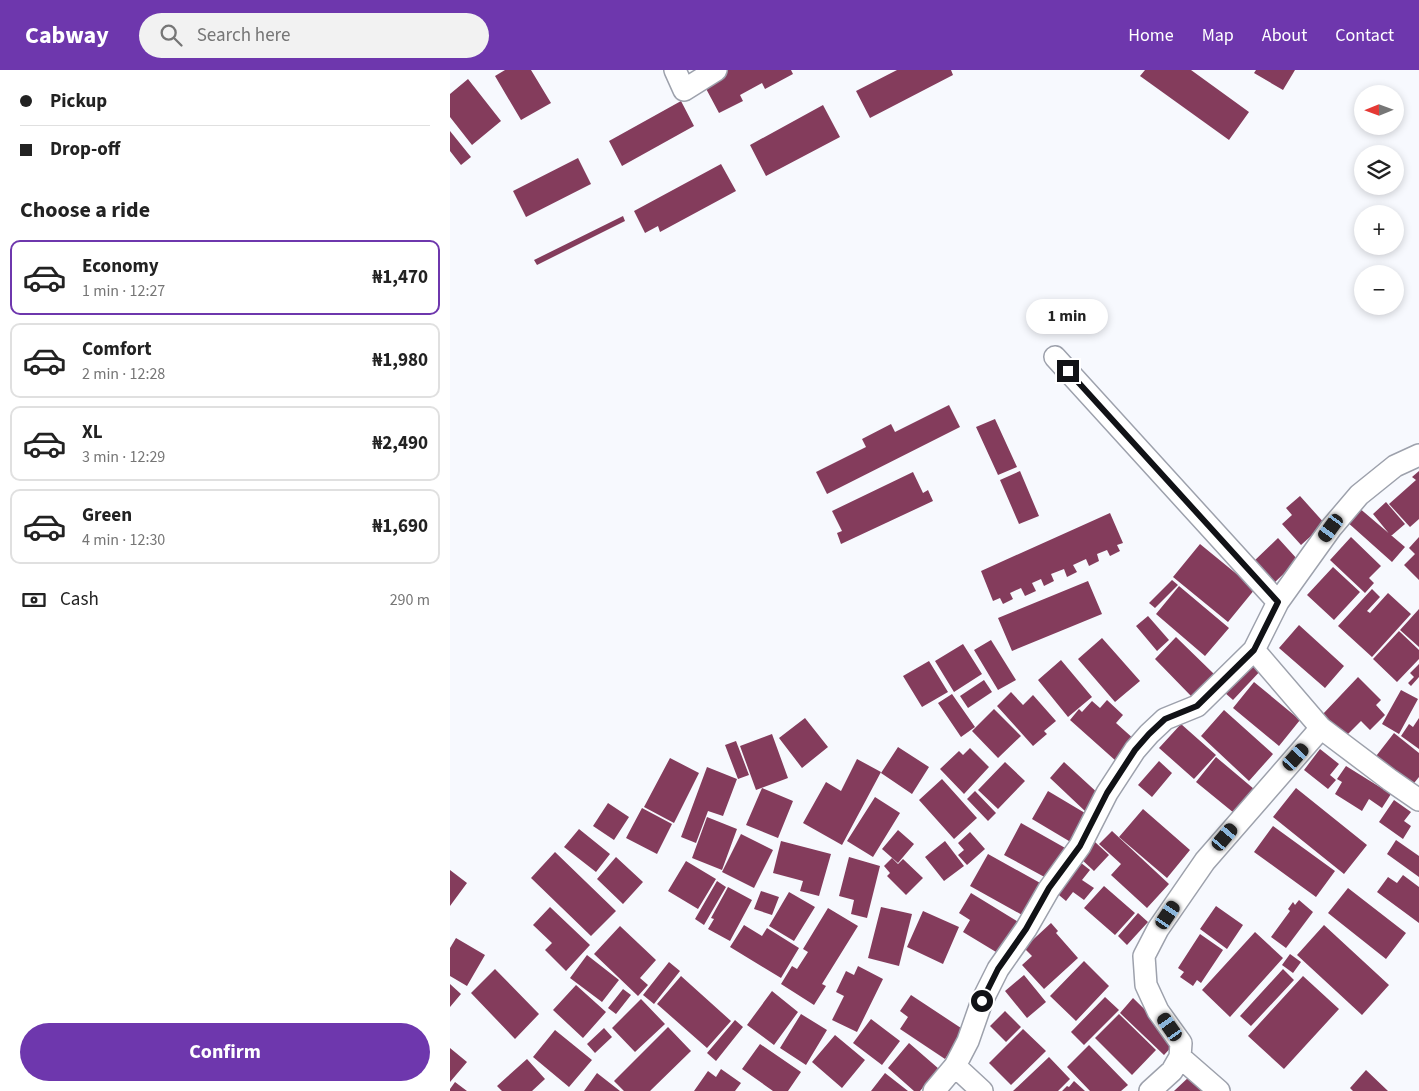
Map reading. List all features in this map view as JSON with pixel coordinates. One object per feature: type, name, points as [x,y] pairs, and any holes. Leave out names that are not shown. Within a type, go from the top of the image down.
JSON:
[{"type":"street","points":[[675,70],[684,90],[716,70]]},
{"type":"street","points":[[1055,357],[1278,602]]},
{"type":"street","points":[[934,1091],[955,1066],[968,1041],[982,1001],[998,969],[1026,929],[1049,888],[1080,846],[1107,793],[1135,750],[1165,719],[1197,706],[1254,650],[1278,602],[1331,528],[1359,496],[1395,466],[1419,455]]},
{"type":"street","points":[[1254,650],[1321,728],[1419,800]]},
{"type":"street","points":[[1150,1091],[1172,1071],[1180,1057],[1181,1043],[1158,1011],[1146,984],[1144,956],[1158,929],[1205,861],[1321,728]]},
{"type":"street","points":[[1180,1057],[1219,1091]]},
{"type":"street","points":[[955,1066],[982,1091]]},
{"type":"building","points":[[505,70],[531,70],[551,103],[521,120],[495,76]]},
{"type":"building","points":[[728,70],[791,70],[793,74],[765,89],[762,83],[740,95],[743,101],[719,113],[703,83]]},
{"type":"building","points":[[897,70],[951,70],[953,75],[870,118],[856,91]]},
{"type":"building","points":[[1145,70],[1191,70],[1249,112],[1229,140],[1140,76]]},
{"type":"building","points":[[1256,70],[1295,70],[1283,90],[1254,73]]},
{"type":"building","points":[[468,79],[501,121],[472,145],[450,117],[450,94]]},
{"type":"building","points":[[681,101],[694,126],[622,166],[609,141]]},
{"type":"building","points":[[823,105],[840,137],[766,176],[750,145]]},
{"type":"building","points":[[450,131],[471,157],[461,165],[450,151]]},
{"type":"building","points":[[578,158],[591,184],[526,217],[513,191]]},
{"type":"building","points":[[721,164],[736,191],[660,232],[658,226],[645,233],[634,211]]},
{"type":"building","points":[[623,216],[625,221],[537,265],[534,260]]},
{"type":"building","points":[[949,405],[960,427],[827,494],[816,472],[866,447],[862,439],[891,424],[895,432]]},
{"type":"building","points":[[995,419],[1017,467],[998,475],[976,427]]},
{"type":"building","points":[[1020,471],[1039,516],[1019,524],[1000,480]]},
{"type":"building","points":[[1419,471],[1419,519],[1410,527],[1389,504],[1416,480],[1412,477]]},
{"type":"building","points":[[913,472],[923,493],[928,490],[933,501],[841,544],[837,533],[842,531],[832,511]]},
{"type":"building","points":[[1300,496],[1326,525],[1313,538],[1311,536],[1301,545],[1282,524],[1292,515],[1286,508]]},
{"type":"building","points":[[1386,502],[1405,524],[1391,536],[1373,514]]},
{"type":"building","points":[[1358,507],[1405,547],[1392,562],[1346,521]]},
{"type":"building","points":[[1110,513],[1123,543],[1117,545],[1120,551],[1110,556],[1107,550],[1097,554],[1099,561],[1089,566],[1086,559],[1073,565],[1077,572],[1067,577],[1064,569],[1051,574],[1054,581],[1044,586],[1041,579],[1032,583],[1036,591],[1025,596],[1021,588],[1010,593],[1013,599],[1003,604],[1000,598],[993,601],[981,571]]},
{"type":"building","points":[[1351,537],[1381,566],[1369,578],[1374,583],[1365,593],[1330,560]]},
{"type":"building","points":[[1419,537],[1419,580],[1404,565],[1415,554],[1409,548]]},
{"type":"building","points":[[1278,538],[1298,560],[1273,584],[1253,562]]},
{"type":"building","points":[[1200,544],[1255,589],[1228,622],[1173,577]]},
{"type":"building","points":[[1333,567],[1360,592],[1334,620],[1307,595]]},
{"type":"building","points":[[1172,580],[1178,585],[1155,608],[1149,603]]},
{"type":"building","points":[[1088,581],[1102,614],[1012,651],[998,618]]},
{"type":"building","points":[[1179,586],[1229,628],[1205,656],[1156,614]]},
{"type":"building","points":[[1372,589],[1380,597],[1367,611],[1370,613],[1388,593],[1411,614],[1372,657],[1338,626]]},
{"type":"building","points":[[1419,609],[1419,647],[1400,630]]},
{"type":"building","points":[[1148,616],[1169,640],[1157,651],[1136,626]]},
{"type":"building","points":[[1299,625],[1344,666],[1325,688],[1279,648]]},
{"type":"building","points":[[1399,631],[1419,650],[1419,659],[1397,682],[1373,659]]},
{"type":"building","points":[[1176,637],[1214,674],[1191,696],[1155,659]]},
{"type":"building","points":[[1102,638],[1140,681],[1115,702],[1078,659]]},
{"type":"building","points":[[991,640],[1016,680],[998,690],[974,650]]},
{"type":"building","points":[[963,644],[982,674],[954,692],[935,661]]},
{"type":"building","points":[[1255,658],[1264,667],[1233,700],[1224,692]]},
{"type":"building","points":[[1061,660],[1092,697],[1068,717],[1038,680]]},
{"type":"building","points":[[929,661],[948,692],[922,707],[903,676]]},
{"type":"building","points":[[1419,664],[1419,677],[1411,686],[1408,683],[1414,677],[1410,673]]},
{"type":"building","points":[[1358,677],[1381,700],[1376,705],[1385,715],[1370,730],[1361,721],[1345,737],[1322,715]]},
{"type":"building","points":[[984,680],[992,692],[968,708],[960,696]]},
{"type":"building","points":[[1254,682],[1300,720],[1279,746],[1233,708]]},
{"type":"building","points":[[1401,690],[1418,699],[1399,734],[1382,724]]},
{"type":"building","points":[[1011,692],[1023,705],[1033,695],[1056,721],[1044,731],[1047,734],[1033,746],[997,706]]},
{"type":"building","points":[[952,694],[975,727],[961,737],[938,703]]},
{"type":"building","points":[[1107,700],[1123,715],[1116,723],[1135,740],[1116,761],[1070,720],[1079,709],[1082,712],[1092,701],[1100,708]]},
{"type":"building","points":[[994,709],[1021,736],[998,758],[972,731]]},
{"type":"building","points":[[1224,710],[1273,754],[1249,781],[1201,736]]},
{"type":"building","points":[[805,718],[828,747],[802,768],[779,738]]},
{"type":"building","points":[[1419,718],[1419,749],[1401,736],[1409,724],[1413,727]]},
{"type":"building","points":[[1181,724],[1216,755],[1194,779],[1159,748]]},
{"type":"building","points":[[1394,733],[1419,753],[1419,777],[1410,788],[1373,760]]},
{"type":"building","points":[[772,734],[788,778],[756,790],[740,746]]},
{"type":"building","points":[[736,741],[749,775],[738,779],[725,745]]},
{"type":"building","points":[[898,747],[929,767],[912,794],[881,773]]},
{"type":"building","points":[[970,748],[989,767],[964,794],[940,769],[959,751],[963,755]]},
{"type":"building","points":[[1320,749],[1339,764],[1330,775],[1336,780],[1328,789],[1304,770]]},
{"type":"building","points":[[1216,757],[1254,789],[1234,813],[1196,782]]},
{"type":"building","points":[[670,758],[699,773],[674,823],[644,807]]},
{"type":"building","points":[[857,759],[881,772],[842,845],[803,823],[826,782],[841,791]]},
{"type":"building","points":[[1159,761],[1172,773],[1152,797],[1138,785]]},
{"type":"building","points":[[1005,762],[1025,781],[998,809],[978,790]]},
{"type":"building","points":[[1064,762],[1101,796],[1086,812],[1050,778]]},
{"type":"building","points":[[1346,766],[1391,794],[1382,808],[1369,799],[1362,811],[1335,794],[1342,782],[1337,779]]},
{"type":"building","points":[[707,767],[737,779],[723,816],[708,811],[696,843],[681,837]]},
{"type":"building","points":[[942,779],[977,818],[954,839],[919,800]]},
{"type":"building","points":[[762,788],[793,801],[778,838],[746,825]]},
{"type":"building","points":[[1296,788],[1367,845],[1344,874],[1273,817]]},
{"type":"building","points":[[975,791],[996,813],[988,821],[967,799]]},
{"type":"building","points":[[1048,791],[1090,816],[1074,844],[1032,819]]},
{"type":"building","points":[[875,797],[900,813],[873,857],[847,841]]},
{"type":"building","points":[[1394,800],[1411,812],[1404,821],[1411,826],[1403,839],[1379,822]]},
{"type":"building","points":[[608,803],[629,817],[614,840],[593,826]]},
{"type":"building","points":[[642,808],[672,824],[657,854],[626,838]]},
{"type":"building","points":[[1143,809],[1190,850],[1167,878],[1119,837]]},
{"type":"building","points":[[707,817],[737,829],[722,870],[692,858]]},
{"type":"building","points":[[1021,823],[1067,849],[1050,880],[1004,855]]},
{"type":"building","points":[[1273,826],[1335,871],[1316,897],[1254,852]]},
{"type":"building","points":[[579,829],[610,854],[596,872],[564,847]]},
{"type":"building","points":[[898,830],[914,844],[898,863],[882,849]]},
{"type":"building","points":[[1112,831],[1169,884],[1147,908],[1111,875],[1121,864],[1099,844]]},
{"type":"building","points":[[970,832],[985,849],[967,865],[958,855],[964,850],[958,843]]},
{"type":"building","points":[[741,834],[773,850],[754,888],[722,872]]},
{"type":"building","points":[[1396,840],[1419,856],[1419,877],[1387,854]]},
{"type":"building","points":[[781,841],[831,854],[819,896],[800,891],[803,881],[773,873]]},
{"type":"building","points":[[945,841],[964,866],[944,881],[925,857]]},
{"type":"building","points":[[1095,842],[1109,855],[1094,871],[1080,858]]},
{"type":"building","points":[[555,852],[616,911],[591,936],[531,878]]},
{"type":"building","points":[[988,854],[1042,884],[1024,916],[970,886]]},
{"type":"building","points":[[616,857],[643,882],[623,904],[597,879]]},
{"type":"building","points":[[849,857],[880,866],[867,918],[851,914],[854,900],[839,896]]},
{"type":"building","points":[[892,858],[898,864],[903,859],[923,878],[906,895],[887,876],[890,873],[884,866]]},
{"type":"building","points":[[1076,859],[1090,870],[1082,880],[1094,888],[1084,900],[1073,892],[1066,901],[1053,890]]},
{"type":"building","points":[[686,861],[716,879],[698,909],[668,891]]},
{"type":"building","points":[[450,870],[467,883],[450,906]]},
{"type":"building","points":[[1403,875],[1419,887],[1419,923],[1377,892],[1388,877],[1397,883]]},
{"type":"building","points":[[717,881],[726,887],[704,925],[695,919]]},
{"type":"building","points":[[1104,886],[1135,913],[1115,935],[1084,908]]},
{"type":"building","points":[[728,887],[752,900],[730,941],[708,929],[714,919],[711,918]]},
{"type":"building","points":[[1348,888],[1406,933],[1386,959],[1328,913]]},
{"type":"building","points":[[761,891],[779,897],[772,915],[754,909]]},
{"type":"building","points":[[789,892],[815,907],[794,941],[769,926]]},
{"type":"building","points":[[971,893],[1020,923],[1001,955],[963,932],[970,920],[959,913]]},
{"type":"building","points":[[1299,900],[1313,912],[1286,948],[1271,937],[1290,911],[1288,909],[1293,902],[1295,905]]},
{"type":"building","points":[[1216,906],[1243,925],[1227,949],[1200,929]]},
{"type":"building","points":[[550,907],[590,945],[566,971],[545,950],[552,943],[533,925]]},
{"type":"building","points":[[881,907],[912,914],[899,966],[868,958]]},
{"type":"building","points":[[828,908],[858,926],[822,984],[826,986],[814,1005],[781,984],[792,966],[797,969],[808,952],[803,949]]},
{"type":"building","points":[[923,911],[959,927],[943,964],[907,947]]},
{"type":"building","points":[[1138,913],[1148,922],[1127,945],[1118,936]]},
{"type":"building","points":[[1051,923],[1058,931],[1056,933],[1078,958],[1044,989],[1022,965],[1032,956],[1024,948]]},
{"type":"building","points":[[744,925],[762,936],[767,928],[799,948],[781,978],[730,947]]},
{"type":"building","points":[[1324,925],[1389,985],[1362,1015],[1297,955]]},
{"type":"building","points":[[620,926],[656,960],[640,978],[648,985],[638,996],[594,954]]},
{"type":"building","points":[[1255,932],[1283,958],[1230,1017],[1202,990]]},
{"type":"building","points":[[1200,934],[1223,950],[1201,983],[1197,980],[1193,986],[1180,977],[1184,972],[1178,968]]},
{"type":"building","points":[[456,938],[485,955],[467,986],[450,976],[450,948]]},
{"type":"building","points":[[1290,954],[1301,962],[1293,973],[1282,965]]},
{"type":"building","points":[[587,955],[619,980],[602,1002],[570,978]]},
{"type":"building","points":[[1084,961],[1109,986],[1076,1021],[1050,996]]},
{"type":"building","points":[[669,962],[680,971],[654,1004],[643,995]]},
{"type":"building","points":[[858,966],[883,979],[857,1032],[832,1020],[844,996],[836,992],[846,971],[854,975]]},
{"type":"building","points":[[495,969],[539,1014],[515,1039],[471,993]]},
{"type":"building","points":[[1283,969],[1294,980],[1251,1026],[1240,1016]]},
{"type":"building","points":[[1024,975],[1046,1002],[1027,1018],[1005,991]]},
{"type":"building","points":[[681,976],[731,1021],[707,1048],[657,1004]]},
{"type":"building","points":[[1303,976],[1339,1009],[1284,1069],[1248,1036]]},
{"type":"building","points":[[450,984],[461,994],[450,1007]]},
{"type":"building","points":[[576,985],[606,1012],[583,1038],[553,1010]]},
{"type":"building","points":[[623,989],[631,995],[616,1014],[608,1008]]},
{"type":"building","points":[[772,991],[798,1012],[774,1045],[747,1025]]},
{"type":"building","points":[[911,995],[964,1030],[945,1059],[900,1029],[908,1017],[900,1011]]},
{"type":"building","points":[[1105,997],[1119,1010],[1084,1045],[1071,1032]]},
{"type":"building","points":[[1133,998],[1177,1041],[1164,1055],[1120,1013]]},
{"type":"building","points":[[641,999],[665,1024],[635,1052],[612,1028]]},
{"type":"building","points":[[1005,1011],[1021,1027],[1006,1042],[990,1026]]},
{"type":"building","points":[[801,1014],[827,1030],[806,1065],[780,1048]]},
{"type":"building","points":[[1119,1014],[1156,1050],[1132,1075],[1095,1038]]},
{"type":"building","points":[[871,1019],[900,1041],[882,1065],[853,1043]]},
{"type":"building","points":[[735,1020],[743,1027],[716,1061],[707,1053]]},
{"type":"building","points":[[668,1027],[691,1051],[650,1091],[624,1091],[614,1081]]},
{"type":"building","points":[[604,1028],[612,1037],[595,1053],[587,1044]]},
{"type":"building","points":[[1023,1029],[1046,1051],[1011,1085],[989,1063]]},
{"type":"building","points":[[555,1030],[592,1060],[569,1087],[533,1057]]},
{"type":"building","points":[[835,1035],[865,1060],[842,1088],[812,1062]]},
{"type":"building","points":[[909,1043],[939,1069],[920,1091],[914,1091],[888,1068]]},
{"type":"building","points":[[760,1044],[801,1072],[788,1091],[773,1091],[742,1069]]},
{"type":"building","points":[[1089,1045],[1128,1085],[1121,1091],[1090,1091],[1067,1067]]},
{"type":"building","points":[[450,1048],[467,1062],[450,1082]]},
{"type":"building","points":[[1049,1057],[1070,1079],[1058,1091],[1013,1091]]},
{"type":"building","points":[[527,1059],[545,1079],[532,1091],[502,1091],[497,1086]]},
{"type":"building","points":[[721,1069],[741,1083],[735,1091],[694,1091],[708,1071],[716,1077]]},
{"type":"building","points":[[1366,1070],[1388,1091],[1353,1091],[1350,1088]]},
{"type":"building","points":[[597,1073],[620,1091],[584,1091]]},
{"type":"building","points":[[885,1073],[908,1091],[871,1091]]},
{"type":"building","points":[[1191,1075],[1206,1091],[1174,1091]]},
{"type":"building","points":[[1074,1081],[1085,1091],[1062,1091],[1067,1086],[1069,1087]]},
{"type":"building","points":[[455,1082],[467,1091],[450,1091]]},
{"type":"route","points":[[982,1001],[998,969],[1026,929],[1049,888],[1080,846],[1107,793],[1135,750],[1165,719],[1197,706],[1254,650],[1278,602],[1068,371]]}]
